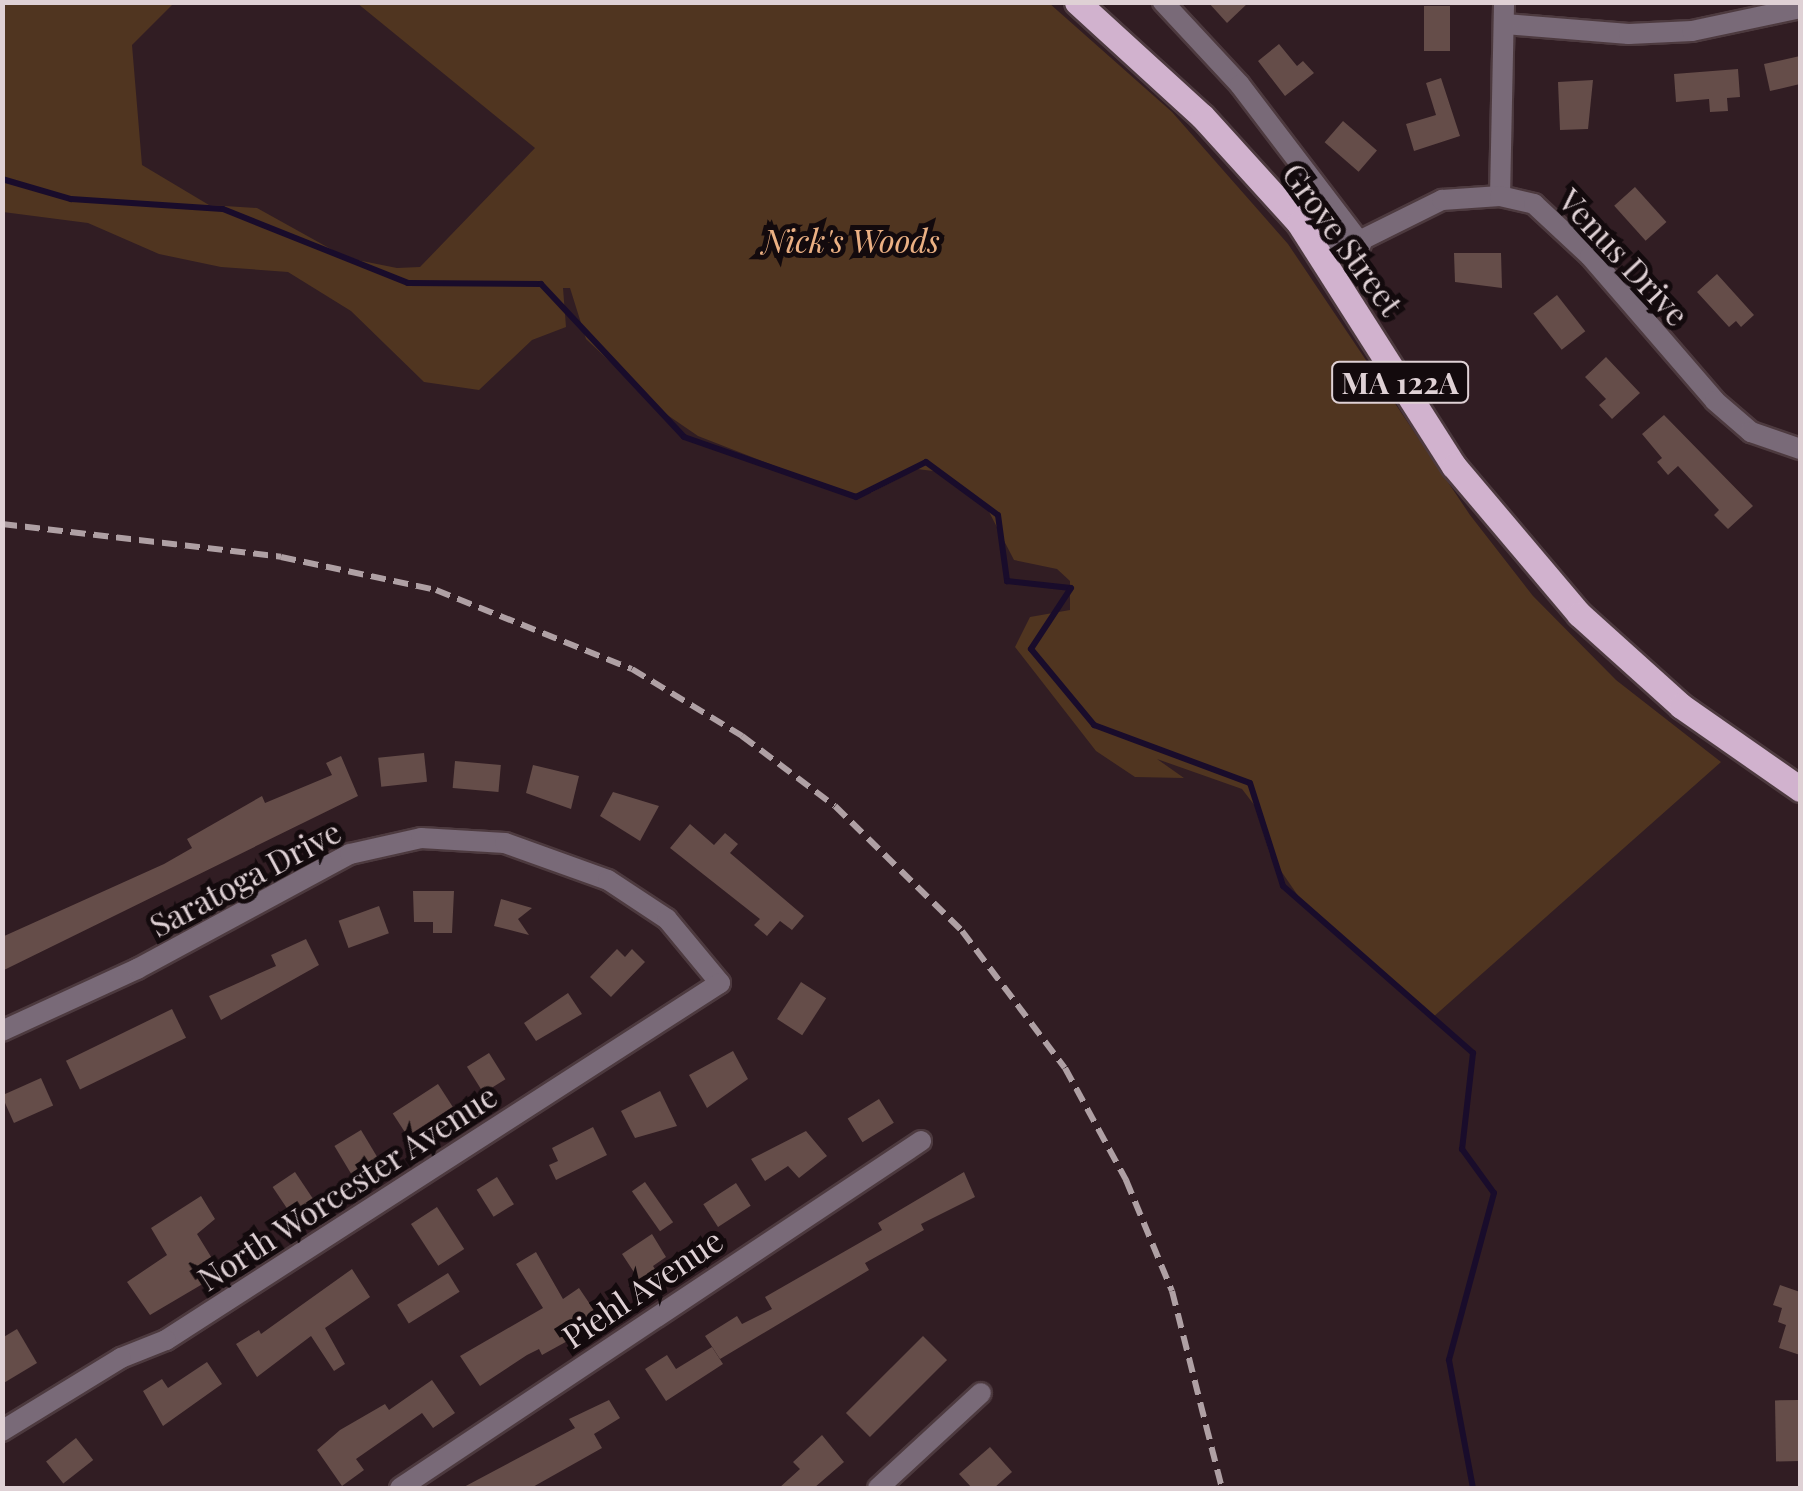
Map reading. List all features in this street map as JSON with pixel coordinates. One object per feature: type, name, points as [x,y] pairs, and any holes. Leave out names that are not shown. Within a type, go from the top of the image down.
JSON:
[{"type":"main road","name":"Grove Street","points":[[1077,2],[1202,116],[1268,186],[1323,259],[1445,453],[1505,528],[1611,646],[1737,748],[1800,789]]},
{"type":"street","points":[[1163,2],[1240,85],[1360,244]]},
{"type":"street","points":[[1500,196],[1504,13],[1629,34],[1692,31],[1800,8]]},
{"type":"street","name":"Venus Drive","points":[[1323,259],[1442,200],[1500,196],[1534,204],[1566,230],[1727,412],[1760,436],[1800,449]]},
{"type":"street","name":"Saratoga Drive","points":[[2,1030],[137,968],[350,854],[433,837],[505,843],[608,880],[667,918],[720,983]]},
{"type":"street","name":"North Worcester Avenue","points":[[2,1431],[122,1358],[166,1340],[720,983]]},
{"type":"street","name":"Piehl Avenue","points":[[400,1488],[424,1482],[921,1141]]},
{"type":"street","points":[[878,1488],[981,1393]]},
{"type":"green space","name":"Nick's Woods","points":[[2,3],[174,3],[132,45],[142,165],[209,205],[257,208],[347,258],[397,268],[420,267],[535,148],[357,3],[1049,3],[1172,112],[1288,244],[1470,515],[1533,596],[1616,680],[1721,762],[1432,1018],[1303,903],[1270,855],[1255,806],[1242,789],[1157,759],[1184,778],[1135,777],[1096,751],[1015,647],[1030,617],[1070,610],[1070,581],[1057,569],[1014,560],[987,508],[941,472],[917,469],[871,493],[846,494],[698,436],[663,412],[586,339],[570,288],[563,288],[566,327],[532,340],[479,390],[424,382],[351,311],[288,272],[221,267],[159,254],[88,223],[3,212]]},
{"type":"building","points":[[1208,2],[1249,2],[1227,23]]},
{"type":"building","points":[[1424,6],[1450,6],[1450,51],[1424,51]]},
{"type":"building","points":[[1279,44],[1297,66],[1303,61],[1314,73],[1285,96],[1258,61]]},
{"type":"building","points":[[1800,56],[1800,84],[1770,91],[1764,64]]},
{"type":"building","points":[[1738,69],[1740,97],[1727,98],[1728,111],[1710,112],[1709,99],[1676,102],[1674,74]]},
{"type":"building","points":[[1441,78],[1460,136],[1414,151],[1406,124],[1436,115],[1426,83]]},
{"type":"building","points":[[1593,80],[1588,129],[1560,130],[1558,82]]},
{"type":"building","points":[[1343,121],[1377,151],[1359,172],[1325,142]]},
{"type":"building","points":[[1635,187],[1666,222],[1646,241],[1614,206]]},
{"type":"building","points":[[1454,253],[1501,253],[1502,288],[1455,282]]},
{"type":"building","points":[[1717,274],[1754,315],[1741,327],[1736,321],[1729,327],[1697,292]]},
{"type":"building","points":[[1557,295],[1585,331],[1562,350],[1533,313]]},
{"type":"building","points":[[1606,357],[1640,393],[1612,419],[1599,405],[1606,399],[1585,377]]},
{"type":"building","points":[[1664,415],[1753,506],[1728,529],[1714,515],[1719,510],[1678,466],[1668,475],[1657,462],[1662,458],[1642,434]]},
{"type":"building","points":[[424,753],[427,782],[381,787],[378,758]]},
{"type":"building","points":[[341,756],[358,796],[2,971],[2,937],[164,864],[192,848],[187,839],[262,796],[265,803],[332,775],[326,763]]},
{"type":"building","points":[[455,761],[501,765],[498,792],[453,788]]},
{"type":"building","points":[[533,765],[579,776],[571,809],[526,793]]},
{"type":"building","points":[[613,792],[659,806],[640,841],[600,816]]},
{"type":"building","points":[[690,824],[714,845],[725,833],[738,844],[730,853],[804,916],[792,930],[780,921],[767,936],[754,925],[760,919],[670,848]]},
{"type":"building","points":[[413,891],[454,891],[452,933],[433,933],[433,922],[414,922]]},
{"type":"building","points":[[501,899],[532,908],[518,919],[529,935],[494,926]]},
{"type":"building","points":[[379,906],[389,933],[349,948],[339,921]]},
{"type":"building","points":[[306,939],[319,965],[221,1020],[209,996],[276,966],[271,955]]},
{"type":"building","points":[[617,949],[625,957],[632,949],[645,962],[611,997],[590,977]]},
{"type":"building","points":[[801,982],[826,998],[802,1035],[777,1019]]},
{"type":"building","points":[[568,993],[582,1014],[536,1041],[524,1023]]},
{"type":"building","points":[[172,1009],[186,1038],[80,1089],[66,1061]]},
{"type":"building","points":[[733,1051],[748,1079],[707,1108],[689,1075]]},
{"type":"building","points":[[489,1053],[505,1079],[483,1093],[467,1067]]},
{"type":"building","points":[[41,1078],[53,1105],[14,1123],[2,1095]]},
{"type":"building","points":[[438,1084],[453,1107],[407,1136],[393,1113]]},
{"type":"building","points":[[660,1091],[677,1126],[635,1138],[621,1111]]},
{"type":"building","points":[[879,1099],[894,1123],[862,1142],[848,1119]]},
{"type":"building","points":[[593,1127],[607,1155],[556,1180],[549,1165],[558,1161],[552,1148]]},
{"type":"building","points":[[361,1130],[379,1160],[352,1176],[334,1146]]},
{"type":"building","points":[[806,1131],[827,1156],[799,1178],[788,1166],[765,1181],[751,1159]]},
{"type":"building","points":[[295,1172],[319,1208],[297,1223],[273,1187]]},
{"type":"building","points":[[964,1172],[975,1197],[921,1224],[924,1230],[865,1263],[869,1270],[720,1359],[705,1336],[737,1316],[742,1324],[772,1309],[765,1297],[882,1230],[878,1223]]},
{"type":"building","points":[[497,1177],[514,1204],[494,1217],[477,1190]]},
{"type":"building","points":[[645,1182],[673,1222],[660,1231],[632,1191]]},
{"type":"building","points":[[736,1183],[751,1206],[718,1227],[703,1204]]},
{"type":"building","points":[[201,1196],[215,1219],[197,1234],[213,1260],[198,1269],[206,1282],[150,1315],[127,1282],[167,1255],[151,1228]]},
{"type":"building","points":[[437,1207],[464,1249],[438,1266],[411,1224]]},
{"type":"building","points":[[652,1234],[666,1257],[653,1266],[661,1278],[645,1289],[622,1254]]},
{"type":"building","points":[[536,1252],[563,1299],[579,1288],[602,1322],[542,1355],[539,1349],[527,1355],[480,1386],[460,1356],[543,1308],[516,1264]]},
{"type":"building","points":[[352,1269],[370,1297],[325,1328],[345,1364],[334,1371],[311,1336],[257,1377],[236,1344],[259,1330],[261,1334]]},
{"type":"building","points":[[448,1273],[460,1292],[409,1323],[397,1305]]},
{"type":"building","points":[[1780,1285],[1800,1292],[1800,1355],[1779,1348],[1786,1325],[1778,1322],[1782,1308],[1773,1305]]},
{"type":"building","points":[[17,1329],[37,1363],[2,1384],[2,1338]]},
{"type":"building","points":[[923,1336],[947,1360],[870,1437],[846,1413]]},
{"type":"building","points":[[712,1347],[723,1364],[666,1401],[645,1369],[667,1355],[676,1369]]},
{"type":"building","points":[[207,1362],[222,1384],[163,1426],[143,1391],[162,1379],[168,1388]]},
{"type":"building","points":[[432,1380],[455,1413],[433,1428],[422,1413],[356,1459],[364,1470],[342,1486],[317,1450],[340,1430],[385,1404],[389,1410]]},
{"type":"building","points":[[609,1400],[620,1418],[594,1434],[602,1448],[531,1488],[462,1488],[575,1428],[569,1419]]},
{"type":"building","points":[[1775,1400],[1799,1400],[1800,1461],[1776,1461]]},
{"type":"building","points":[[822,1435],[844,1462],[814,1488],[779,1488],[800,1469],[793,1462]]},
{"type":"building","points":[[76,1438],[93,1460],[63,1483],[46,1461]]},
{"type":"building","points":[[990,1447],[1012,1472],[994,1488],[972,1488],[959,1474]]},
{"type":"waterway","points":[[2,179],[71,199],[223,209],[408,283],[541,284],[684,437],[856,497],[926,462],[998,515],[1007,581],[1071,588],[1031,649],[1094,725],[1250,783],[1283,886],[1473,1053],[1462,1149],[1494,1193],[1449,1360],[1473,1488]]},
{"type":"railway","points":[[2,524],[281,557],[436,590],[632,669],[742,736],[835,806],[962,931],[1065,1068],[1126,1180],[1172,1291],[1222,1488]]}]
